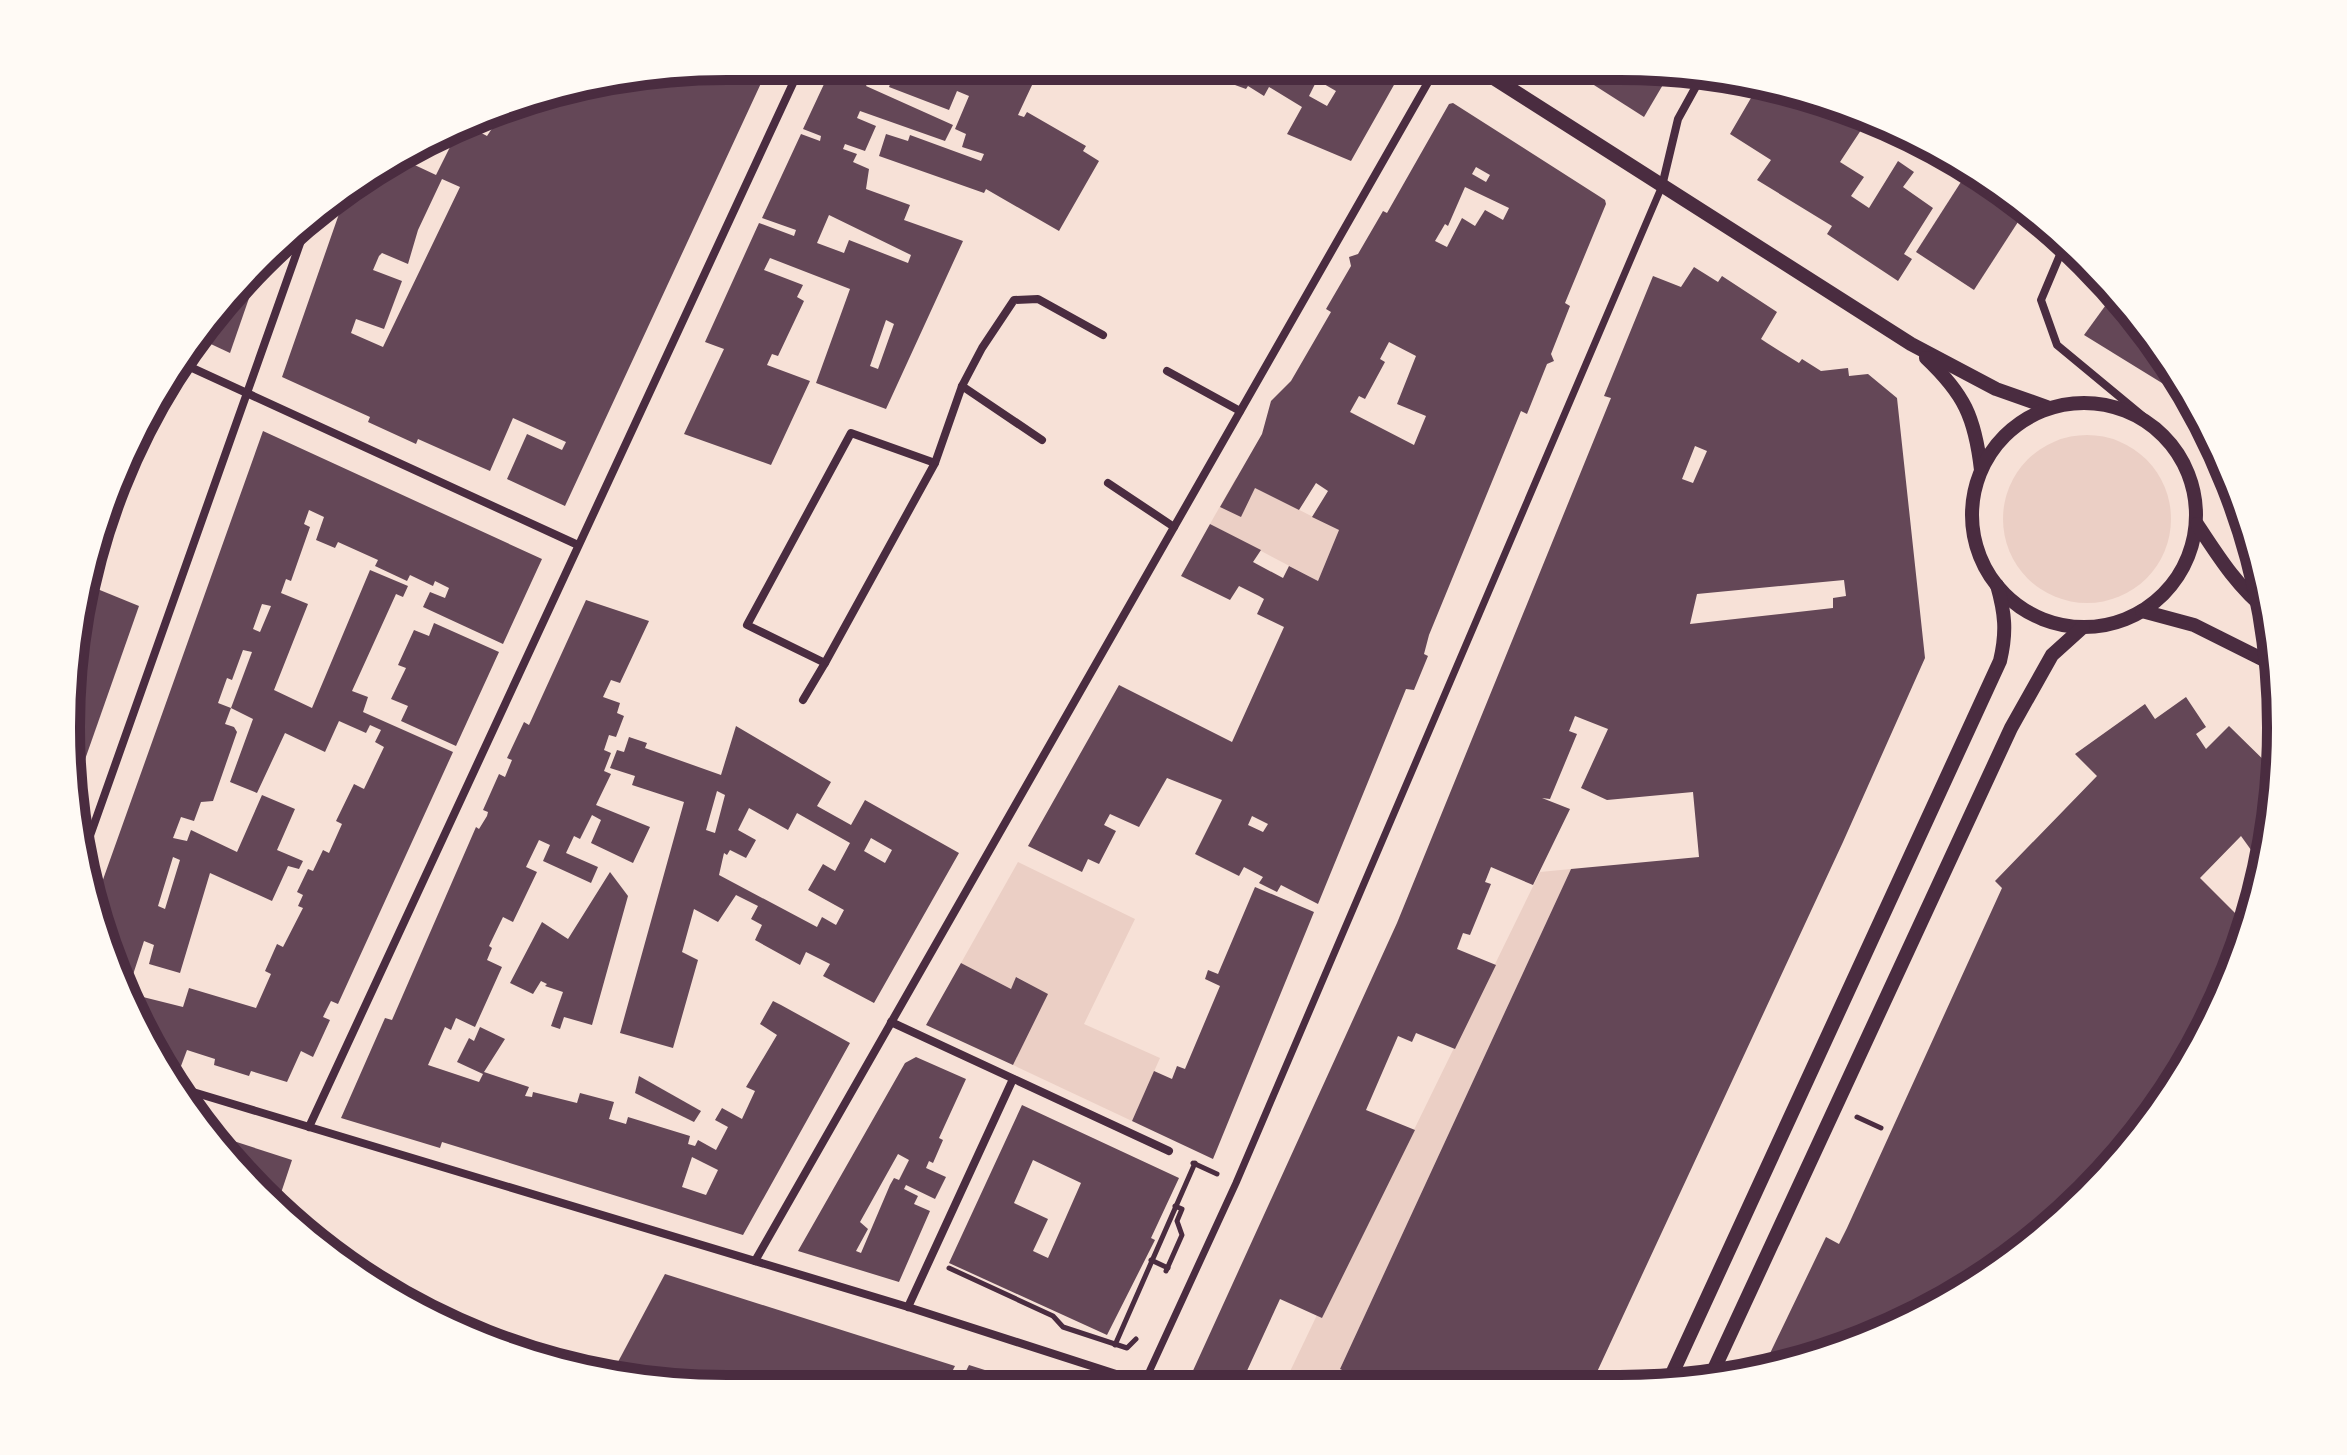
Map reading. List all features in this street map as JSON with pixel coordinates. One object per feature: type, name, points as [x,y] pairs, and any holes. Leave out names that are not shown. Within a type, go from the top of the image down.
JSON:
[{"type":"street","points":[[309,1127],[794,80]]},
{"type":"street","points":[[755,1261],[1429,80]]},
{"type":"street","points":[[1497,80],[1911,344],[1996,389],[2047,407],[2105,404],[2150,422]]},
{"type":"street","points":[[1148,1375],[1242,1168],[1662,186],[1678,119],[1697,85]]},
{"type":"street","points":[[90,837],[301,241]]},
{"type":"street","points":[[1997,585],[2031,612],[2051,621],[2083,627],[2114,623],[2142,611],[2175,578],[2188,558],[2197,524],[2194,487],[2179,453],[2150,422],[2057,345],[2041,300],[2060,254]]},
{"type":"street","points":[[803,700],[935,463],[962,386],[982,348],[1014,300],[1038,299],[1103,335]]},
{"type":"street","points":[[1911,344],[1949,380],[1965,402],[1977,434],[1981,470]]},
{"type":"street","points":[[190,367],[578,545]]},
{"type":"street","points":[[1167,371],[1240,411]]},
{"type":"street","points":[[962,386],[1042,440]]},
{"type":"street","points":[[1673,1373],[2000,661],[2006,639],[2006,615],[1997,585],[1981,559],[1973,529],[1973,499],[1981,470],[1997,443],[2019,422],[2047,407]]},
{"type":"street","points":[[825,663],[747,625],[851,433],[935,463]]},
{"type":"street","points":[[1108,483],[1174,527]]},
{"type":"street","points":[[2197,524],[2223,564],[2255,602]]},
{"type":"street","points":[[2142,611],[2194,625],[2263,659]]},
{"type":"street","points":[[1715,1367],[2011,728],[2052,655],[2083,627]]},
{"type":"street","points":[[891,1022],[1169,1151]]},
{"type":"street","points":[[908,1307],[1013,1079]]},
{"type":"street","points":[[192,1092],[908,1307],[1116,1375]]},
{"type":"path","points":[[1115,1345],[1195,1163]]},
{"type":"path","points":[[1163,1279],[1182,1235],[1177,1221],[1182,1209],[1175,1206]]},
{"type":"path","points":[[1151,1260],[1168,1268]]},
{"type":"path","points":[[943,1265],[1053,1316],[1063,1327],[1115,1345],[1127,1348],[1135,1342],[1141,1328]]},
{"type":"shaded area","points":[[2087,435],[2119,441],[2146,460],[2165,487],[2171,519],[2165,551],[2146,578],[2119,597],[2087,603],[2055,597],[2028,578],[2009,551],[2003,519],[2009,487],[2028,460],[2055,441]]},
{"type":"shaded area","points":[[1236,478],[1339,530],[1318,581],[1210,524]]},
{"type":"shaded area","points":[[1018,862],[1135,919],[1084,1024],[1160,1058],[1132,1121],[1013,1065],[1047,994],[1017,977],[1011,989],[961,963]]},
{"type":"shaded area","points":[[1571,869],[1340,1369],[1352,1375],[1288,1375],[1317,1315],[1322,1318],[1540,872]]},
{"type":"building","points":[[763,80],[565,506],[507,479],[527,434],[562,450],[566,442],[513,418],[490,471],[418,439],[416,444],[368,422],[370,417],[282,377],[341,208],[411,163],[436,175],[453,142],[477,131],[487,136],[496,123],[601,92],[685,81]],"holes":[[[442,179],[460,187],[383,347],[351,333],[356,319],[384,329],[402,281],[373,270],[382,253],[408,264],[418,230]]]},
{"type":"building","points":[[826,80],[869,80],[866,86],[953,125],[945,141],[860,111],[857,118],[876,126],[865,151],[845,144],[843,149],[857,154],[853,162],[869,169],[866,189],[910,205],[904,220],[963,241],[886,409],[816,383],[850,289],[770,258],[764,270],[803,285],[797,297],[804,301],[778,356],[772,354],[767,365],[810,381],[771,465],[684,434],[724,349],[705,342],[759,223],[794,236],[796,230],[762,218],[801,134],[820,141],[821,136],[803,129]],"holes":[[[829,215],[911,255],[908,263],[849,240],[844,253],[817,243]],[[886,320],[894,324],[878,369],[870,366]]]},
{"type":"building","points":[[892,80],[1034,80],[1018,115],[1024,117],[1027,112],[1086,146],[1083,151],[1099,161],[1059,231],[986,189],[984,193],[879,156],[886,134],[908,141],[910,135],[981,161],[984,154],[962,147],[966,134],[955,129],[969,96],[957,91],[949,110],[889,87]]},
{"type":"building","points":[[1238,80],[1317,80],[1397,80],[1351,161],[1287,134],[1302,107],[1269,87],[1264,96],[1248,86],[1246,89],[1235,85]],"holes":[[[1317,80],[1336,91],[1327,106],[1309,96]]]},
{"type":"building","points":[[1586,80],[1665,81],[1644,117]]},
{"type":"building","points":[[1753,94],[1828,114],[1863,127],[1840,162],[1864,177],[1851,196],[1869,208],[1898,161],[1914,172],[1903,187],[1933,208],[1904,254],[1912,259],[1898,281],[1827,234],[1832,226],[1757,180],[1771,160],[1730,134]]},
{"type":"building","points":[[1453,103],[1605,200],[1606,204],[1565,303],[1570,306],[1551,354],[1554,361],[1547,364],[1527,414],[1521,411],[1429,635],[1424,654],[1428,656],[1414,690],[1406,689],[1318,904],[1281,885],[1277,892],[1259,883],[1263,877],[1244,867],[1239,876],[1195,854],[1222,800],[1167,778],[1139,827],[1110,814],[1104,825],[1116,831],[1099,864],[1088,859],[1082,872],[1028,846],[1119,685],[1232,742],[1284,627],[1257,614],[1264,599],[1239,586],[1230,600],[1181,576],[1210,524],[1261,550],[1253,562],[1283,578],[1289,566],[1318,581],[1339,530],[1312,517],[1328,491],[1316,483],[1299,510],[1255,488],[1241,517],[1220,507],[1262,434],[1271,401],[1291,381],[1331,312],[1326,309],[1351,266],[1349,257],[1358,254],[1383,211],[1387,213],[1449,104]],"holes":[[[1476,167],[1490,175],[1486,182],[1472,174]],[[1465,187],[1509,208],[1503,220],[1485,210],[1475,226],[1462,218],[1447,247],[1435,241],[1445,224],[1448,226]],[[1389,342],[1416,356],[1397,404],[1426,416],[1414,445],[1350,412],[1359,396],[1365,399],[1385,362],[1380,359]],[[1252,816],[1268,824],[1263,832],[1248,825]]]},
{"type":"building","points":[[1963,179],[2020,219],[1974,290],[1916,252]]},
{"type":"building","points":[[1694,267],[1718,282],[1722,276],[1777,312],[1761,339],[1799,363],[1802,359],[1821,371],[1848,368],[1849,376],[1868,374],[1897,398],[1925,658],[1596,1375],[1352,1375],[1340,1369],[1571,869],[1699,857],[1693,792],[1607,800],[1581,788],[1608,729],[1575,716],[1569,731],[1577,734],[1550,799],[1542,798],[1570,809],[1533,885],[1491,867],[1485,882],[1491,884],[1470,935],[1463,933],[1457,949],[1496,965],[1455,1049],[1416,1033],[1412,1042],[1398,1036],[1366,1110],[1415,1130],[1322,1318],[1280,1299],[1245,1375],[1191,1375],[1397,923],[1611,398],[1604,396],[1653,276],[1681,287]],"holes":[[[1695,446],[1707,451],[1693,483],[1682,479]],[[1844,580],[1846,596],[1833,598],[1833,608],[1690,624],[1697,594]]]},
{"type":"building","points":[[252,289],[230,353],[207,342]]},
{"type":"building","points":[[2107,303],[2133,333],[2170,388],[2084,335]]},
{"type":"building","points":[[263,431],[542,559],[503,644],[423,607],[430,592],[445,598],[449,588],[435,581],[433,586],[410,575],[407,581],[375,566],[378,560],[338,542],[335,548],[316,540],[324,517],[309,510],[304,524],[310,527],[291,581],[286,579],[281,593],[308,604],[274,690],[312,708],[370,570],[408,586],[403,597],[396,594],[352,691],[368,697],[363,712],[453,752],[338,1004],[331,1001],[323,1017],[330,1020],[313,1057],[301,1051],[287,1082],[251,1071],[249,1076],[214,1065],[215,1059],[187,1050],[181,1066],[175,1064],[167,1051],[139,996],[183,1007],[189,988],[256,1008],[271,974],[265,971],[277,944],[283,947],[303,908],[298,906],[303,895],[297,892],[308,869],[313,871],[323,850],[329,853],[342,824],[336,821],[354,784],[364,789],[384,747],[375,742],[381,730],[370,725],[366,733],[339,721],[325,752],[285,733],[257,793],[230,782],[253,719],[231,708],[225,724],[234,727],[237,732],[213,801],[201,802],[194,821],[181,817],[173,838],[187,841],[191,830],[237,852],[262,795],[295,809],[277,850],[303,861],[299,869],[288,866],[272,901],[210,873],[180,973],[149,964],[154,945],[144,941],[131,980],[100,888]],"holes":[[[262,604],[271,606],[260,632],[253,629]],[[243,650],[252,652],[231,708],[218,703],[227,678],[232,680]],[[173,857],[180,860],[165,909],[158,906]]]},
{"type":"building","points":[[95,588],[139,606],[81,771],[81,685]]},
{"type":"building","points":[[586,600],[649,621],[620,683],[611,680],[603,697],[620,703],[617,713],[624,716],[616,737],[609,735],[604,750],[611,753],[604,771],[611,774],[596,805],[650,827],[633,863],[591,843],[601,820],[592,815],[580,839],[574,836],[566,853],[598,867],[591,883],[543,861],[550,845],[539,840],[526,867],[537,872],[513,922],[503,917],[489,946],[492,948],[487,960],[502,967],[475,1027],[456,1018],[451,1030],[445,1027],[428,1065],[479,1082],[483,1074],[457,1062],[469,1038],[474,1041],[480,1027],[505,1039],[484,1072],[529,1087],[525,1096],[532,1097],[533,1092],[577,1103],[580,1093],[614,1102],[609,1119],[626,1124],[628,1117],[690,1136],[688,1144],[695,1146],[698,1140],[716,1150],[728,1127],[715,1120],[722,1108],[742,1119],[755,1091],[746,1087],[777,1035],[760,1024],[773,1001],[781,1005],[850,1043],[743,1235],[442,1142],[440,1148],[341,1118],[385,1018],[392,1020],[476,827],[479,829],[487,816],[488,812],[483,810],[499,774],[505,777],[512,760],[507,758],[524,722],[529,725]],"holes":[[[692,1157],[718,1170],[706,1195],[682,1187]]]},
{"type":"building","points":[[434,623],[499,652],[456,746],[401,721],[408,706],[391,699],[406,668],[398,665],[414,630],[429,636]]},
{"type":"building","points":[[2186,697],[2206,727],[2196,734],[2206,749],[2229,726],[2266,762],[2255,855],[2241,836],[2200,878],[2239,917],[2218,975],[2180,1051],[2133,1122],[2106,1154],[2077,1185],[2014,1241],[1979,1266],[1906,1308],[1828,1341],[1768,1358],[1826,1237],[1839,1244],[1847,1228],[2002,888],[1995,881],[2097,776],[2075,754],[2145,704],[2155,719]]},
{"type":"building","points":[[736,726],[831,782],[817,806],[851,825],[865,800],[959,853],[874,1003],[823,976],[830,964],[806,952],[800,965],[755,940],[762,925],[751,919],[758,906],[736,895],[718,922],[694,909],[682,952],[698,960],[673,1048],[620,1033],[684,802],[632,785],[635,776],[610,768],[617,750],[624,752],[629,737],[647,743],[645,748],[721,775]],"holes":[[[717,791],[725,795],[715,833],[706,830]],[[749,808],[788,830],[797,813],[850,843],[835,871],[823,864],[808,890],[844,910],[836,925],[822,917],[817,927],[719,875],[724,853],[727,855],[730,850],[746,858],[756,840],[738,830]],[[871,838],[892,850],[885,863],[864,851]]]},
{"type":"building","points":[[610,872],[628,896],[592,1025],[564,1017],[560,1029],[551,1026],[563,992],[545,986],[547,984],[541,981],[533,994],[510,983],[542,922],[568,939]]},
{"type":"building","points":[[1255,887],[1314,912],[1213,1159],[1132,1121],[1154,1071],[1172,1079],[1177,1066],[1185,1069],[1220,986],[1205,979],[1208,970],[1218,974]]},
{"type":"building","points":[[961,963],[1011,989],[1016,977],[1048,994],[1013,1065],[926,1025]]},
{"type":"building","points":[[916,1057],[966,1079],[939,1138],[943,1140],[933,1163],[929,1161],[926,1168],[946,1177],[935,1199],[906,1185],[904,1189],[918,1196],[914,1204],[930,1211],[899,1282],[798,1251],[905,1063]],"holes":[[[898,1154],[909,1160],[899,1180],[894,1178],[890,1185],[861,1253],[856,1251],[868,1229],[860,1222]]]},
{"type":"building","points":[[639,1076],[701,1111],[694,1122],[635,1093]]},
{"type":"building","points":[[1022,1105],[1179,1178],[1151,1238],[1155,1240],[1107,1335],[949,1263]],"holes":[[[1033,1160],[1081,1183],[1048,1258],[1033,1251],[1048,1219],[1014,1203]]]},
{"type":"building","points":[[229,1139],[292,1160],[280,1195]]},
{"type":"building","points":[[665,1274],[955,1366],[950,1375],[728,1375],[685,1374],[616,1365]]},
{"type":"building","points":[[969,1365],[1001,1375],[964,1375]]}]
